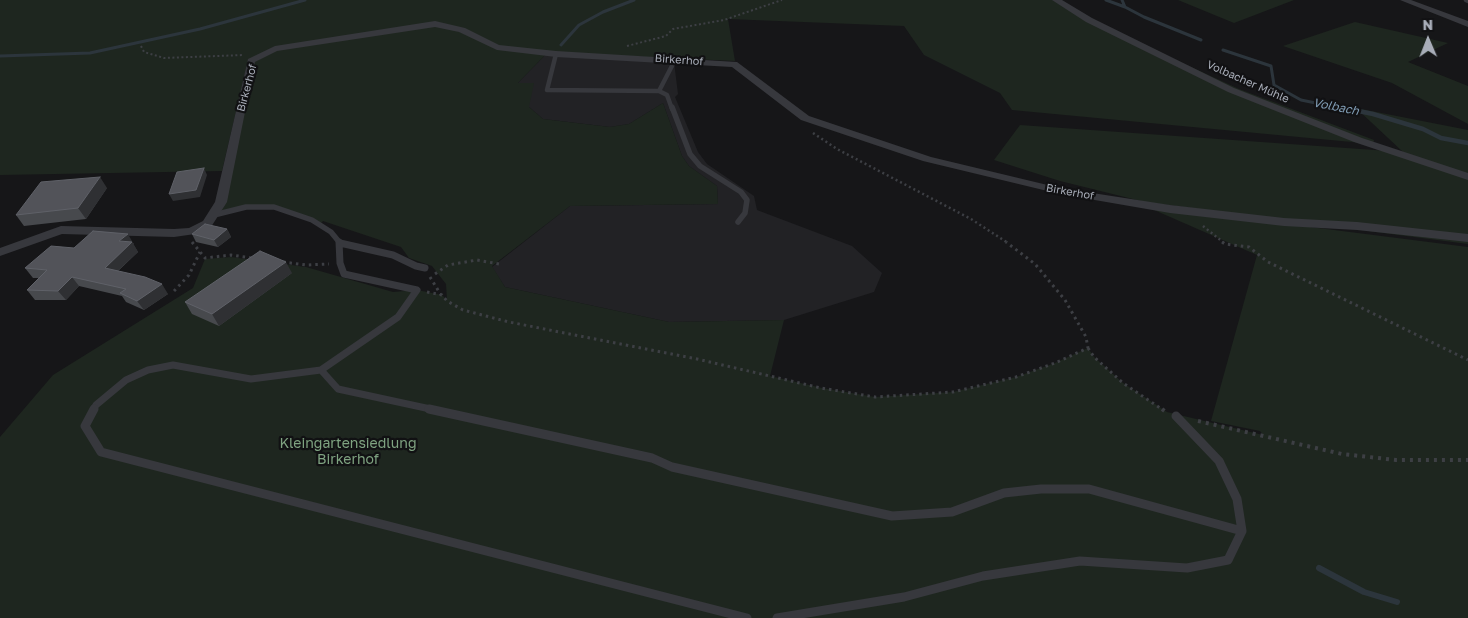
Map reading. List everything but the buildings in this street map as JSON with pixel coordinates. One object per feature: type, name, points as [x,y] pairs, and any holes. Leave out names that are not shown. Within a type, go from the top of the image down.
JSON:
[{"type":"street","name":"Volbacher Mühle","points":[[1056,0],[1089,20],[1232,90],[1358,140],[1468,177]]},
{"type":"street","points":[[1404,0],[1468,24]]},
{"type":"street","name":"Birkerhof","points":[[214,215],[221,202],[251,61],[275,49],[435,24],[462,30],[497,47],[556,54],[734,64],[805,118],[927,159],[1060,191],[1197,212],[1284,222],[1376,228],[1468,238]]},
{"type":"street","points":[[0,252],[61,230],[174,233],[191,231],[207,224],[214,215]]},
{"type":"lane","points":[[556,54],[547,90],[658,91],[667,95],[690,154],[700,166],[741,192],[747,200],[745,213],[738,222]]},
{"type":"lane","points":[[658,91],[676,60]]},
{"type":"lane","points":[[214,215],[246,207],[274,207],[312,220],[331,232],[340,243],[392,255],[425,268]]},
{"type":"lane","points":[[340,243],[340,263],[344,274],[417,290],[398,317],[321,370],[251,379],[173,365],[148,370],[126,380],[96,405],[85,426],[101,452],[747,618]]},
{"type":"lane","points":[[321,370],[338,389],[652,458],[672,467],[892,516],[952,512],[1004,493],[1041,489],[1089,489],[1242,531]]},
{"type":"lane","points":[[777,618],[904,597],[983,576],[1080,561],[1187,568],[1228,560],[1242,531],[1237,499],[1219,461],[1176,416]]},
{"type":"path","points":[[609,56],[624,50],[626,46],[666,36],[673,29],[724,20],[782,0]]},
{"type":"path","points":[[141,46],[144,52],[164,58],[233,55],[262,56]]},
{"type":"path","points":[[816,136],[837,149],[935,199],[985,227],[1016,248],[1035,264],[1065,300],[1086,336],[1088,348],[1094,357],[1123,383],[1167,412],[1176,416],[1342,454],[1396,460],[1468,460]]},
{"type":"path","points":[[1197,212],[1203,226],[1225,244],[1249,247],[1268,262],[1468,360]]},
{"type":"path","points":[[191,231],[191,241],[204,258],[231,255],[259,259]]},
{"type":"path","points":[[174,291],[189,275],[200,252]]},
{"type":"path","points":[[430,277],[448,265],[477,260],[500,264]]},
{"type":"path","points":[[278,261],[306,265],[340,263]]},
{"type":"path","points":[[425,268],[447,301],[463,310],[598,341],[697,359],[822,388],[875,397],[953,392],[1016,377],[1055,363],[1088,348]]},
{"type":"path","points":[[417,290],[442,295]]},
{"type":"shaded area","points":[[546,54],[674,62],[678,94],[675,97],[698,152],[707,164],[754,196],[757,210],[852,246],[882,273],[874,292],[784,320],[669,322],[505,287],[492,267],[570,206],[718,204],[717,186],[689,166],[682,156],[663,103],[629,124],[610,127],[543,119],[529,107],[518,83]]},
{"type":"green space","points":[[0,0],[1053,0],[1087,19],[1239,89],[1374,140],[1373,144],[1012,110],[1000,93],[924,55],[904,26],[728,19],[735,61],[557,53],[498,46],[435,23],[276,47],[248,60],[222,171],[0,175]]},
{"type":"green space","points":[[1178,0],[1294,0],[1234,23]]},
{"type":"green space","points":[[1355,22],[1448,43],[1408,62],[1468,86],[1468,124],[1392,83],[1283,46]]},
{"type":"green space","name":"Kleingartensiedlung Birkerhof","points":[[434,26],[461,31],[496,48],[546,54],[518,83],[534,83],[529,107],[543,119],[610,127],[629,124],[663,103],[682,156],[689,166],[717,186],[718,204],[570,206],[492,266],[505,287],[669,322],[784,320],[770,376],[822,388],[875,397],[953,392],[1016,377],[1055,363],[1088,348],[1094,357],[1123,383],[1167,412],[1263,435],[1260,431],[1211,421],[1257,255],[1145,206],[1468,247],[1468,618],[0,618],[0,437],[53,375],[193,288],[205,259],[231,257],[306,267],[393,292],[417,290],[442,295],[447,300],[446,284],[432,266],[409,258],[401,247],[323,221],[320,224],[275,206],[218,213],[255,62],[277,49]]},
{"type":"green space","points":[[1356,108],[1468,130],[1468,244],[1145,202],[1060,181],[994,160],[1020,125],[1403,152]]},
{"type":"waterway","points":[[0,56],[90,53],[200,29],[305,0]]},
{"type":"waterway","points":[[561,45],[579,25],[603,12],[634,0]]},
{"type":"waterway","points":[[1106,0],[1125,7]]},
{"type":"waterway","name":"Volbach","points":[[1122,0],[1125,7]]},
{"type":"waterway","name":"Volbach","points":[[1125,7],[1144,17],[1201,40]]},
{"type":"waterway","name":"Volbach","points":[[1223,50],[1271,66],[1274,85],[1301,100],[1345,109]]},
{"type":"waterway","name":"Volbach","points":[[1339,107],[1373,114],[1423,129],[1441,138],[1468,143]]},
{"type":"waterway","points":[[1319,568],[1364,592],[1397,602]]}]
